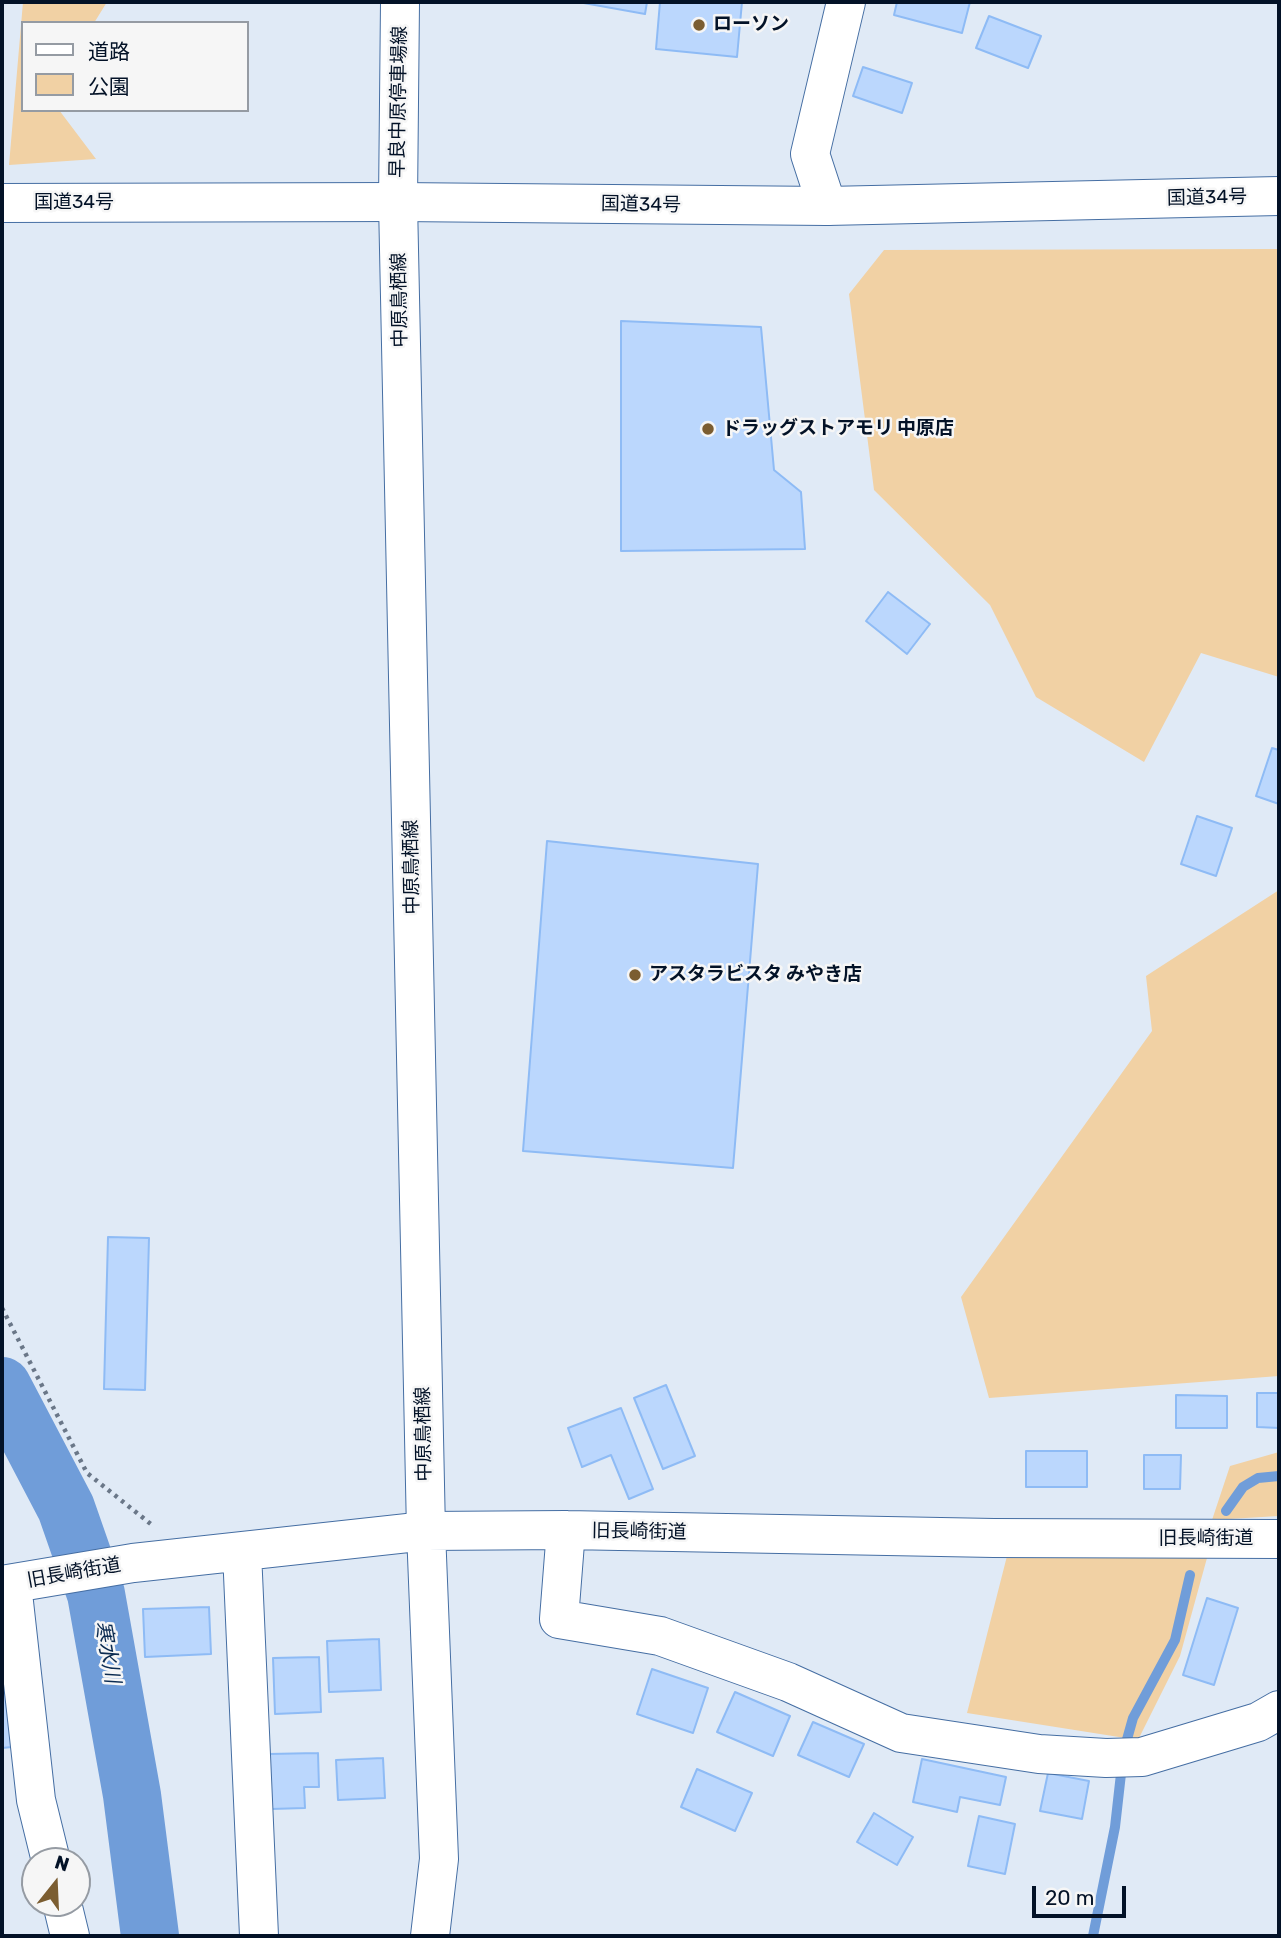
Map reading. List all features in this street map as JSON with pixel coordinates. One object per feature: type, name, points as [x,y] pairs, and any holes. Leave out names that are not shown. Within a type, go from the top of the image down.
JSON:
[{"type":"main road","name":"早良中原停車場線","points":[[398,202],[400,2]]},
{"type":"main road","points":[[827,206],[810,154],[846,2]]},
{"type":"main road","name":"国道34号","points":[[5,203],[398,202],[827,206],[1279,197]]},
{"type":"main road","name":"中原鳥栖線","points":[[398,202],[426,1531],[439,1860],[430,1936]]},
{"type":"main road","points":[[566,1530],[559,1619],[660,1636],[788,1682],[901,1733],[1040,1754],[1124,1757],[1258,1722],[1279,1710]]},
{"type":"main road","name":"旧長崎街道","points":[[7,1584],[133,1563],[426,1531],[566,1530],[994,1538],[1279,1539]]},
{"type":"main road","points":[[242,1552],[259,1936]]},
{"type":"main road","points":[[7,1584],[36,1800],[48,1847]]},
{"type":"main road","points":[[65,1917],[70,1936]]},
{"type":"path","points":[[2,1308],[87,1473],[191,1556]]},
{"type":"green space","points":[[23,2],[107,2],[95,21],[21,21]]},
{"type":"green space","points":[[21,25],[21,112],[61,112],[96,159],[9,165]]},
{"type":"green space","points":[[1279,249],[1279,677],[1201,653],[1144,762],[1036,697],[990,605],[874,490],[849,294],[884,250]]},
{"type":"green space","points":[[1279,890],[1279,1376],[989,1398],[961,1297],[1152,1031],[1146,976]]},
{"type":"green space","points":[[1279,1452],[1279,1516],[1212,1520],[1230,1466]]},
{"type":"green space","points":[[1007,1556],[1207,1558],[1180,1656],[1138,1740],[967,1713]]},
{"type":"building","points":[[578,2],[647,2],[645,14]]},
{"type":"building","name":"ローソン","points":[[660,2],[742,2],[737,57],[656,49]]},
{"type":"building","points":[[897,2],[970,2],[962,33],[894,15]]},
{"type":"building","points":[[989,16],[1041,36],[1028,68],[976,48]]},
{"type":"building","points":[[863,67],[912,83],[902,113],[853,96]]},
{"type":"building","points":[[621,321],[761,327],[774,470],[801,492],[805,549],[621,551]]},
{"type":"building","points":[[888,592],[930,624],[907,654],[866,621]]},
{"type":"building","points":[[1272,748],[1279,750],[1279,804],[1256,796]]},
{"type":"building","points":[[1197,816],[1232,828],[1216,876],[1181,864]]},
{"type":"building","points":[[547,841],[758,864],[733,1168],[523,1151]]},
{"type":"building","points":[[108,1237],[149,1238],[145,1390],[104,1389]]},
{"type":"building","points":[[666,1385],[695,1456],[663,1469],[634,1398]]},
{"type":"building","points":[[1257,1393],[1279,1393],[1279,1428],[1257,1427]]},
{"type":"building","points":[[1176,1395],[1227,1396],[1227,1428],[1176,1428]]},
{"type":"building","points":[[621,1408],[653,1489],[629,1499],[611,1455],[582,1467],[568,1428]]},
{"type":"building","points":[[1026,1451],[1087,1451],[1087,1487],[1026,1487]]},
{"type":"building","points":[[1144,1455],[1181,1455],[1180,1489],[1144,1489]]},
{"type":"building","points":[[1207,1598],[1238,1608],[1214,1685],[1183,1675]]},
{"type":"building","points":[[209,1607],[211,1654],[145,1657],[143,1609]]},
{"type":"building","points":[[2,1630],[12,1747],[2,1748]]},
{"type":"building","points":[[379,1639],[381,1690],[329,1692],[327,1641]]},
{"type":"building","points":[[319,1657],[321,1712],[275,1714],[273,1658]]},
{"type":"building","points":[[652,1669],[708,1688],[693,1733],[637,1714]]},
{"type":"building","points":[[735,1692],[790,1716],[773,1756],[717,1732]]},
{"type":"building","points":[[813,1722],[864,1744],[849,1777],[798,1755]]},
{"type":"building","points":[[318,1753],[319,1787],[304,1787],[305,1808],[271,1809],[269,1754]]},
{"type":"building","points":[[383,1758],[385,1798],[338,1800],[336,1760]]},
{"type":"building","points":[[922,1759],[1006,1777],[1000,1805],[960,1797],[957,1812],[913,1802]]},
{"type":"building","points":[[697,1769],[752,1793],[735,1831],[681,1807]]},
{"type":"building","points":[[1048,1773],[1089,1781],[1082,1819],[1040,1811]]},
{"type":"building","points":[[874,1813],[913,1837],[897,1865],[857,1842]]},
{"type":"building","points":[[979,1816],[1015,1824],[1005,1874],[968,1866]]},
{"type":"waterway","name":"寒水川","points":[[2,1386],[66,1508],[96,1594],[132,1795],[150,1936]]},
{"type":"waterway","points":[[1226,1511],[1243,1487],[1258,1478],[1279,1476]]},
{"type":"waterway","points":[[1124,1750],[1133,1718],[1175,1640],[1190,1575]]},
{"type":"waterway","points":[[1093,1936],[1115,1827],[1122,1765]]},
{"type":"place","name":"ローソン","points":[[699,25]]},
{"type":"place","name":"ドラッグストアモリ 中原店","points":[[708,429]]},
{"type":"place","name":"アスタラビスタ みやき店","points":[[635,975]]}]
